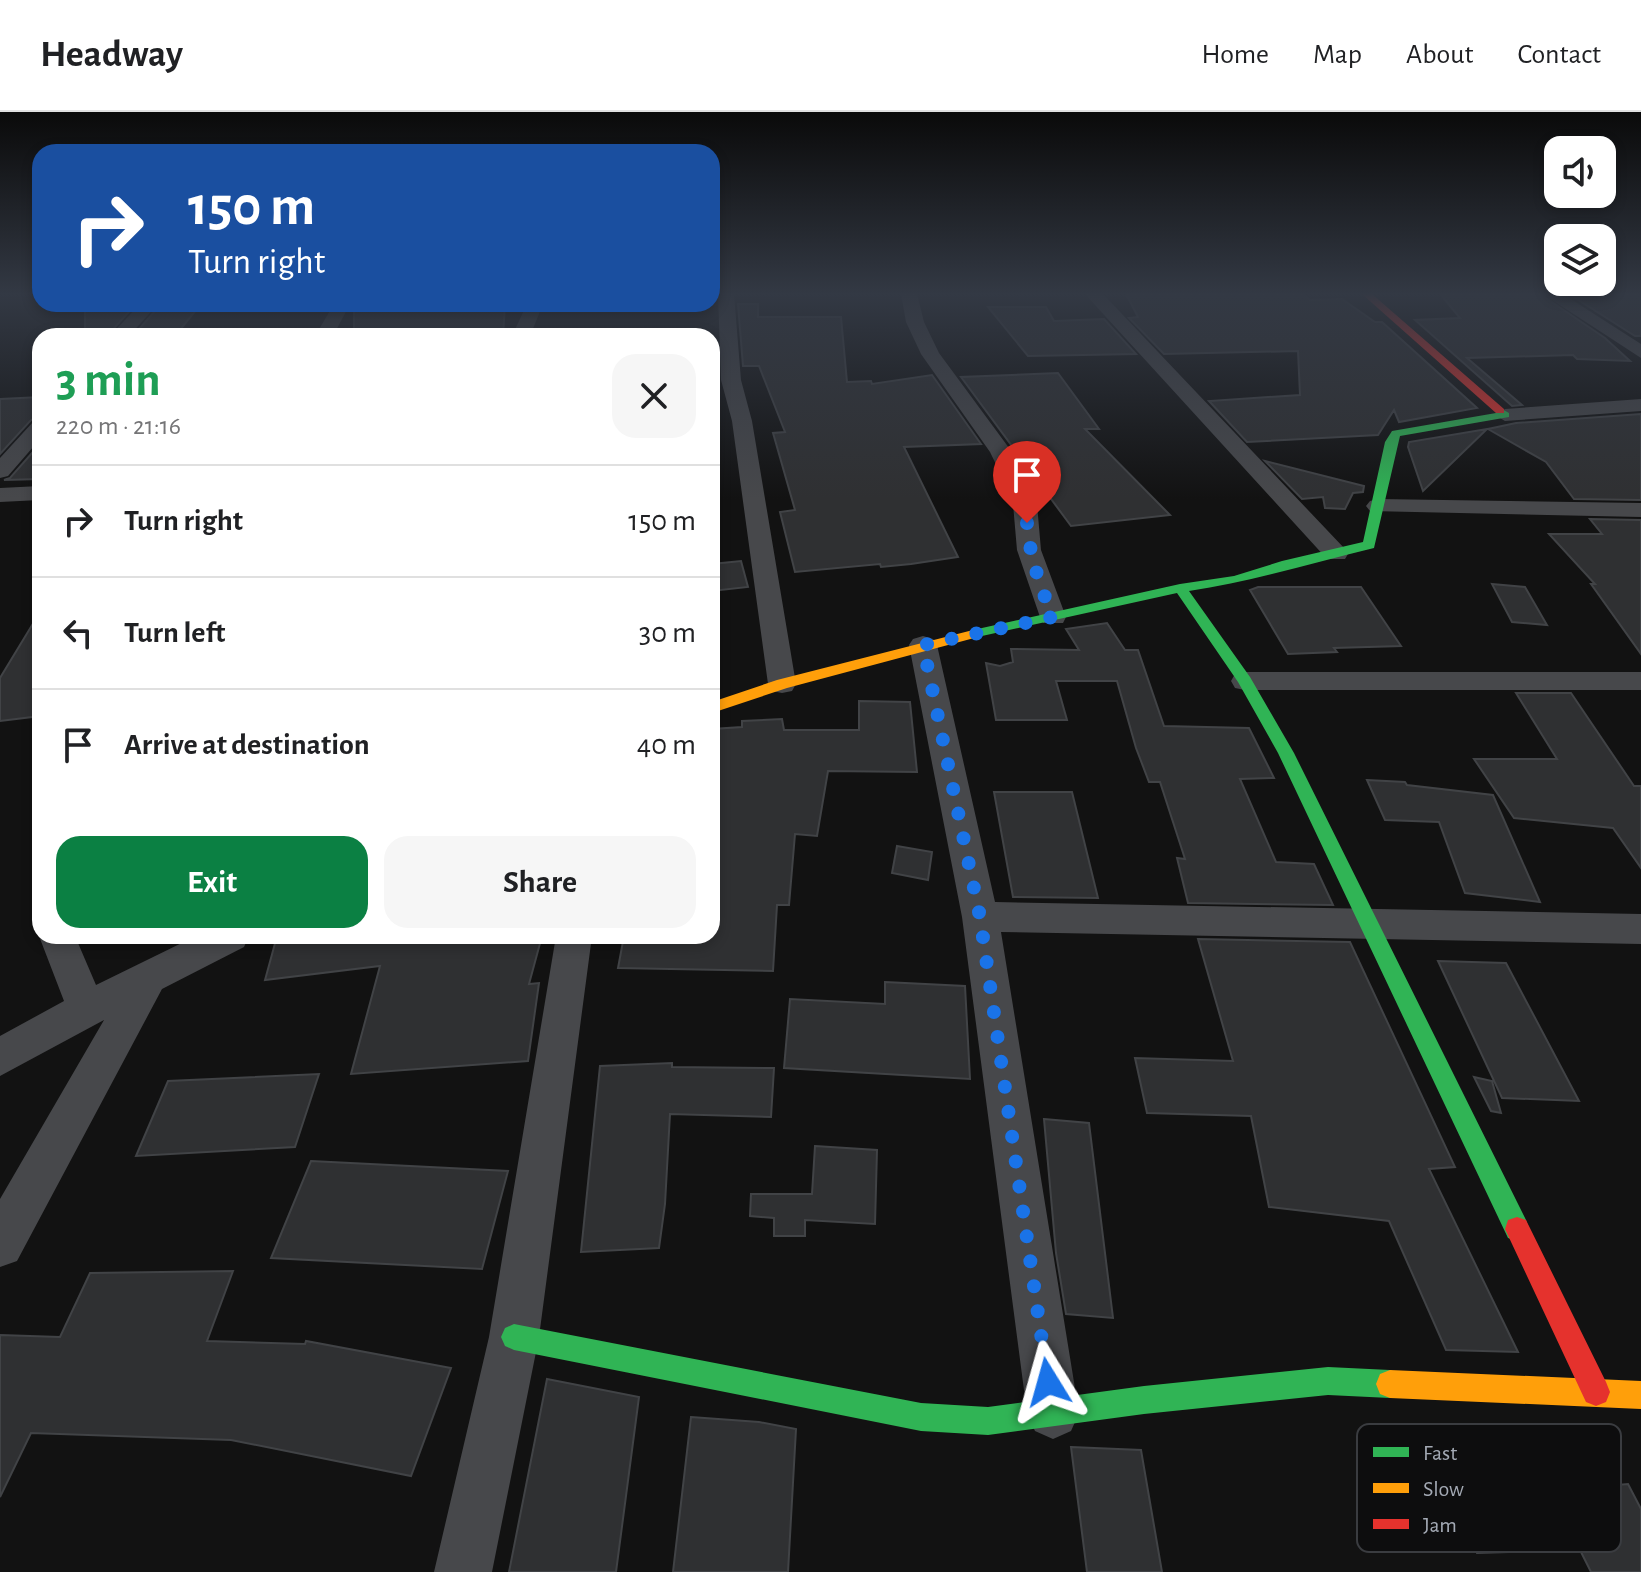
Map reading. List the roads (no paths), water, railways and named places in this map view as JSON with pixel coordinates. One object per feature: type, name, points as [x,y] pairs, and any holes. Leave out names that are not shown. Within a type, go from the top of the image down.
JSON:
[{"type":"street","points":[[730,362],[731,380],[742,421],[782,684]]},
{"type":"street","points":[[936,362],[1001,452],[1020,491],[1033,563],[1053,617]]},
{"type":"street","points":[[1154,362],[1336,554]]},
{"type":"street","points":[[1444,362],[1505,415]]},
{"type":"street","points":[[720,705],[782,684],[923,645],[1180,588],[1236,580],[1287,564],[1369,545],[1391,442],[1396,433],[1505,415],[1641,405]]},
{"type":"street","points":[[0,471],[32,435]]},
{"type":"street","points":[[0,495],[32,493]]},
{"type":"street","points":[[1378,506],[1641,510]]},
{"type":"street","points":[[1180,588],[1245,681],[1286,753],[1596,1392]]},
{"type":"street","points":[[923,645],[980,917],[1053,1413]]},
{"type":"street","points":[[1245,681],[1641,681]]},
{"type":"street","points":[[980,917],[1641,929]]},
{"type":"street","points":[[60,944],[87,1009]]},
{"type":"street","points":[[0,1057],[216,944]]},
{"type":"street","points":[[463,1572],[514,1337],[573,944]]},
{"type":"street","points":[[0,1244],[147,981]]},
{"type":"street","points":[[514,1337],[921,1417],[988,1421],[1328,1381],[1641,1395]]}]
